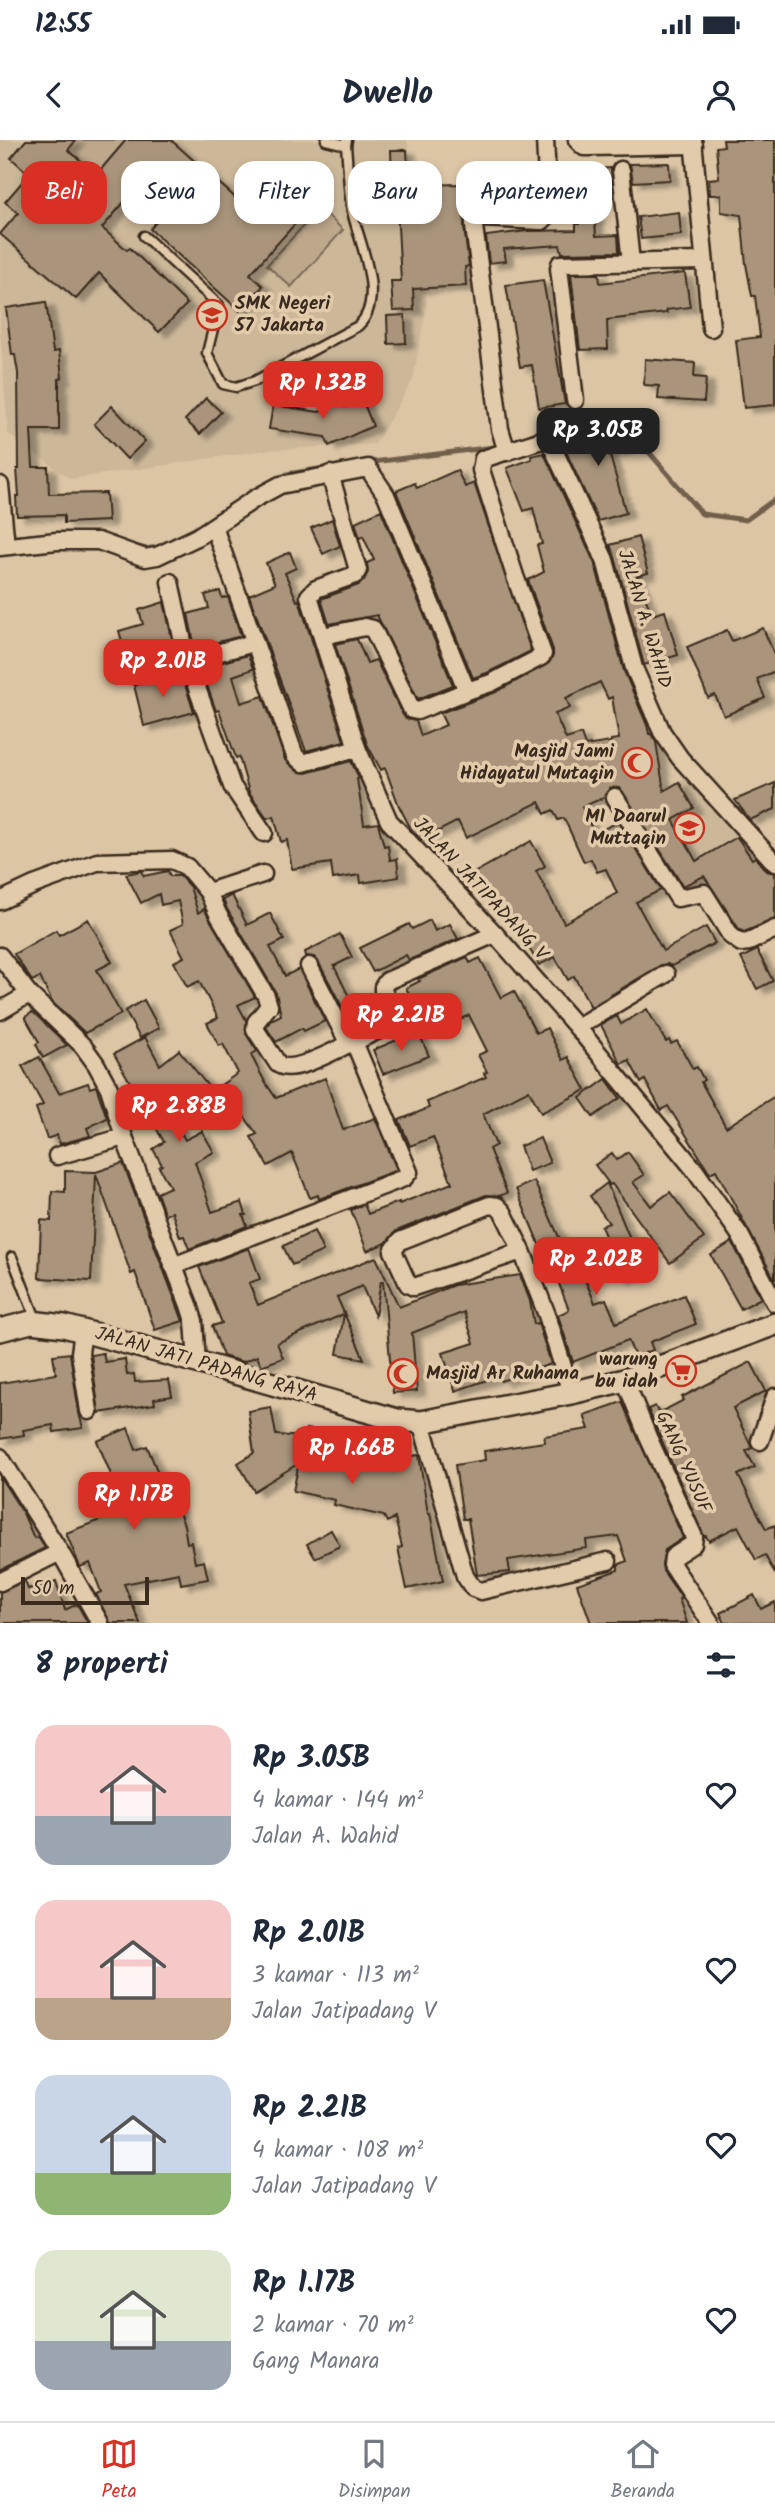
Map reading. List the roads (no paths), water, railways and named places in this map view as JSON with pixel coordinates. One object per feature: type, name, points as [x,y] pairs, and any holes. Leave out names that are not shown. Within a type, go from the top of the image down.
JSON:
[{"type":"street","points":[[506,450],[500,429],[474,222],[480,218],[542,221],[548,218],[545,140]]},
{"type":"street","points":[[576,140],[584,147],[694,142],[710,328]]},
{"type":"street","points":[[621,170],[631,262]]},
{"type":"street","points":[[575,400],[559,265],[703,261]]},
{"type":"street","name":"JALAN A. WAHID","points":[[467,691],[491,683],[543,654],[481,470],[484,460],[541,439],[551,444],[600,547],[634,668],[662,732],[680,758],[775,863]]},
{"type":"street","points":[[0,485],[4,543],[99,541],[145,558],[157,556],[214,527],[280,485],[364,467],[372,471],[386,495],[467,691],[412,710],[373,629],[365,627],[323,636]]},
{"type":"street","name":"JALAN JATIPADANG V","points":[[330,474],[358,570],[355,575],[311,592],[309,596],[357,748],[389,821],[495,934],[577,1027],[694,1169],[740,1235],[775,1303]]},
{"type":"street","points":[[214,527],[298,761],[303,763],[357,748]]},
{"type":"street","points":[[170,582],[187,660],[232,786],[264,832]]},
{"type":"street","points":[[135,675],[254,643]]},
{"type":"street","points":[[615,797],[678,898],[704,893],[731,936],[741,943],[749,942],[775,929]]},
{"type":"street","points":[[0,901],[34,885],[97,862],[172,860],[187,867],[208,892],[218,914],[267,996],[269,1006],[256,1023],[255,1029],[282,1068],[292,1068],[396,1022],[396,1016],[383,992],[387,981],[495,934]]},
{"type":"street","points":[[208,892],[263,874]]},
{"type":"street","points":[[0,956],[30,994],[83,1046],[108,1088],[124,1138],[194,1321],[197,1362]]},
{"type":"street","points":[[173,1266],[404,1178],[409,1172],[351,1043],[309,966]]},
{"type":"street","points":[[577,1027],[666,974]]},
{"type":"street","points":[[0,1011],[30,994]]},
{"type":"street","points":[[57,1156],[124,1138]]},
{"type":"street","points":[[522,1251],[414,1287],[408,1284],[393,1251],[400,1241],[494,1205],[503,1212],[522,1251],[547,1315],[571,1393]]},
{"type":"street","name":"JALAN JATI PADANG RAYA","points":[[0,1329],[37,1322],[83,1331],[386,1416],[421,1422],[625,1380],[775,1324]]},
{"type":"street","points":[[83,1331],[80,1353],[89,1411]]},
{"type":"street","name":"GANG YUSUF","points":[[625,1380],[694,1536],[693,1544],[673,1557],[672,1565],[712,1623]]},
{"type":"street","points":[[760,1441],[775,1397]]},
{"type":"street","points":[[421,1422],[465,1576],[473,1588],[481,1591],[608,1561]]},
{"type":"street","points":[[0,1457],[60,1552],[100,1623]]},
{"type":"street","points":[[0,1582],[60,1552]]},
{"type":"lane","points":[[144,236],[219,305],[207,353],[223,384],[236,387],[255,381],[358,326],[371,299],[370,282],[352,208],[346,142],[326,140]]},
{"type":"lane","points":[[12,1256],[37,1322]]},
{"type":"waterway","points":[[527,437],[582,412],[619,417],[702,514],[746,520],[775,499]]},
{"type":"waterway","points":[[365,463],[502,446]]},
{"type":"waterway","points":[[280,479],[287,474],[331,467]]},
{"type":"waterway","points":[[7,538],[32,536]]},
{"type":"waterway","points":[[135,546],[146,549],[163,546]]},
{"type":"place","name":"SMK Negeri 57 Jakarta","points":[[212,315]]},
{"type":"place","name":"Masjid Jami Hidayatul Mutaqin","points":[[637,763]]},
{"type":"place","name":"MI Daarul Muttaqin","points":[[689,828]]},
{"type":"place","name":"warung bu idah","points":[[681,1371]]},
{"type":"place","name":"Masjid Ar Ruhama","points":[[403,1374]]}]
